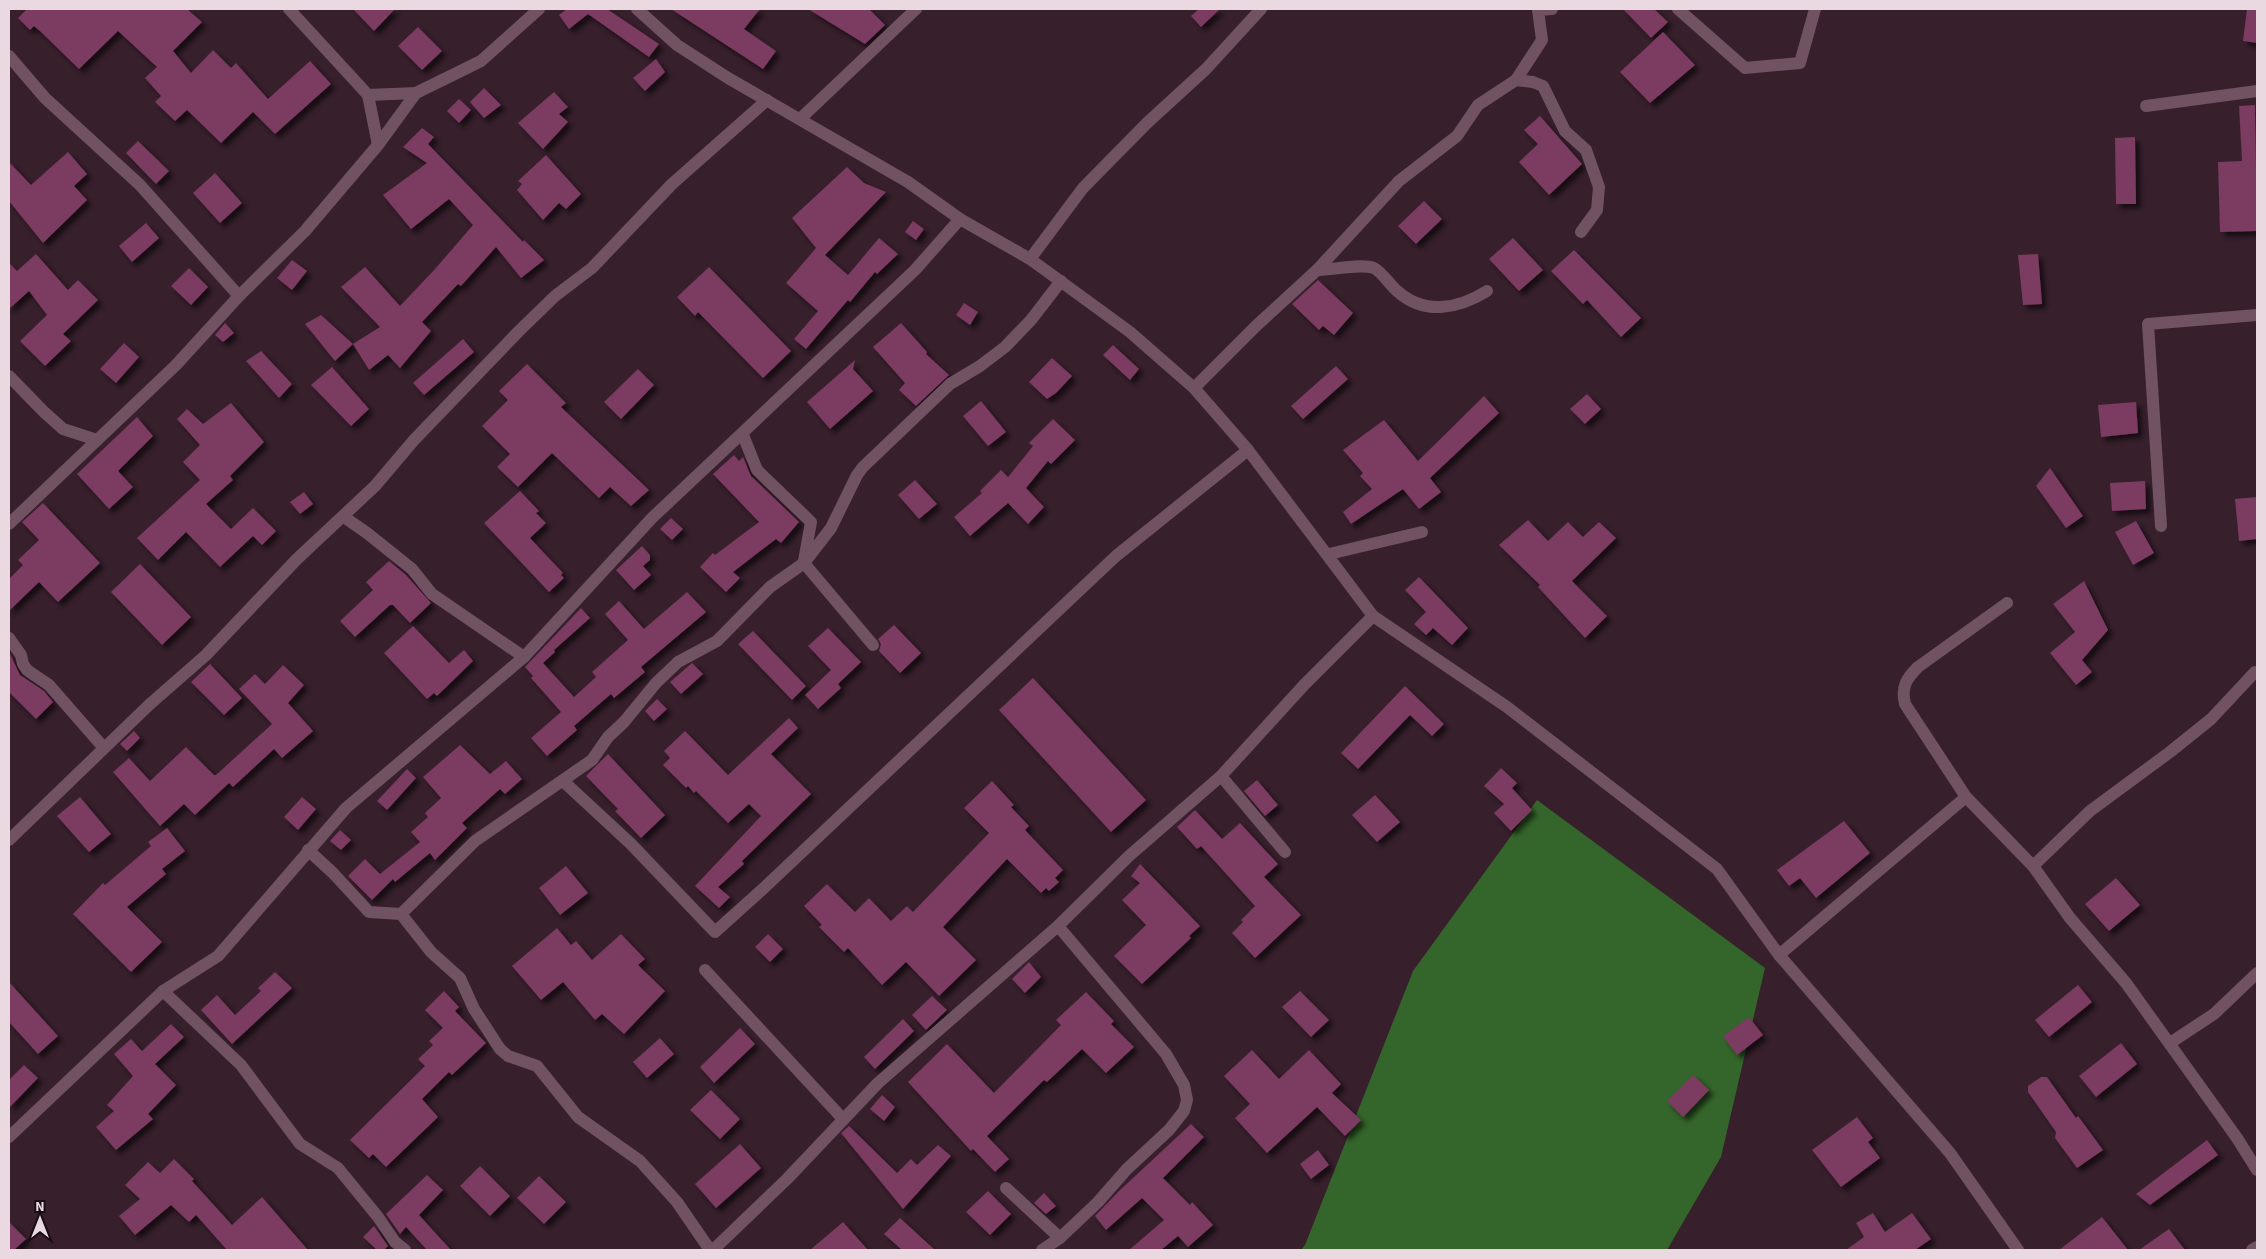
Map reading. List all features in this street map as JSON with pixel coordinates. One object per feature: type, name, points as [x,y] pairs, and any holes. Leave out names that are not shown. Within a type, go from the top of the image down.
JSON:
[{"type":"street","points":[[289,9],[368,95],[378,144]]},
{"type":"street","points":[[368,95],[416,93],[481,61],[539,9]]},
{"type":"street","points":[[637,9],[677,45],[908,182],[960,219],[1030,259],[1130,332],[1194,388],[1248,450],[1329,554],[1373,616],[1507,707],[1717,869],[1779,955],[1950,1153],[2018,1250]]},
{"type":"street","points":[[800,119],[916,9]]},
{"type":"street","points":[[1030,259],[1083,188],[1147,123],[1206,69],[1261,9]]},
{"type":"street","points":[[1194,388],[1256,326],[1317,270],[1399,181],[1457,136],[1478,105],[1516,80],[1542,40],[1538,10],[1552,9]]},
{"type":"street","points":[[1678,9],[1746,68],[1800,63],[1815,9]]},
{"type":"street","points":[[9,56],[45,98],[140,184],[239,296]]},
{"type":"street","points":[[1516,80],[1532,82],[1543,86],[1565,131],[1580,142],[1588,156],[1598,187],[1597,210],[1581,232]]},
{"type":"street","points":[[2146,106],[2257,92]]},
{"type":"street","points":[[9,524],[176,365],[239,296],[305,231],[378,144],[416,93]]},
{"type":"street","points":[[9,840],[104,748],[206,655],[297,559],[344,517],[519,331],[555,296],[592,268],[672,184],[767,100]]},
{"type":"street","points":[[9,1137],[163,991],[218,956],[346,808],[524,657],[652,518],[915,270],[960,219]]},
{"type":"street","points":[[1317,270],[1366,266],[1376,269],[1403,297],[1425,306],[1449,307],[1469,302],[1488,290]]},
{"type":"street","points":[[308,850],[333,873],[368,912],[401,914],[475,841],[592,760],[608,737],[624,722],[656,683],[678,662],[716,641],[770,587],[804,563],[831,528],[857,475],[863,467],[950,384],[980,366],[1005,346],[1031,320],[1061,281]]},
{"type":"street","points":[[2161,526],[2148,324],[2257,315]]},
{"type":"street","points":[[9,376],[43,411],[64,429],[97,440]]},
{"type":"street","points":[[743,434],[756,470],[811,522],[804,563],[873,645]]},
{"type":"street","points":[[563,781],[631,844],[715,932],[765,888],[1116,556],[1248,450]]},
{"type":"street","points":[[344,517],[412,569],[432,594],[524,657]]},
{"type":"street","points":[[1329,554],[1422,532]]},
{"type":"street","points":[[2007,603],[1918,667],[1906,679],[1902,693],[1905,704],[1930,746],[1966,796],[2033,866],[2070,918],[2126,983],[2237,1138],[2257,1170]]},
{"type":"street","points":[[401,914],[431,952],[460,978],[474,1009],[500,1049],[508,1056],[537,1066],[578,1117],[640,1161],[678,1202],[712,1250],[787,1179],[878,1083],[1058,926],[1129,856],[1221,776],[1304,685],[1373,616]]},
{"type":"street","points":[[9,638],[21,655],[27,670],[49,685],[104,748]]},
{"type":"street","points":[[2033,866],[2090,811],[2211,719],[2255,672]]},
{"type":"street","points":[[1221,776],[1285,852]]},
{"type":"street","points":[[1779,955],[1966,796]]},
{"type":"street","points":[[1042,1250],[1060,1238],[1168,1130],[1184,1111],[1187,1100],[1184,1085],[1166,1054],[1058,926]]},
{"type":"street","points":[[705,970],[843,1119]]},
{"type":"street","points":[[2170,1043],[2214,1014],[2257,973]]},
{"type":"street","points":[[163,991],[241,1065],[300,1144],[338,1168],[378,1217],[395,1242],[405,1250]]},
{"type":"street","points":[[1006,1188],[1060,1238]]},
{"type":"street","points":[[2252,1250],[2257,1247]]},
{"type":"green space","points":[[1537,800],[1765,968],[1721,1157],[1667,1250],[1301,1250],[1305,1245],[1413,971]]},
{"type":"building","points":[[27,9],[187,9],[202,22],[173,51],[191,73],[213,50],[231,68],[236,63],[268,99],[310,61],[331,84],[275,134],[253,112],[221,143],[187,110],[175,121],[155,102],[161,96],[145,78],[157,67],[118,31],[79,69],[34,26],[30,30],[18,18]]},
{"type":"building","points":[[353,9],[395,9],[374,31]]},
{"type":"building","points":[[567,9],[607,9],[659,44],[649,57],[588,14],[569,29],[559,15]]},
{"type":"building","points":[[671,9],[760,9],[744,29],[776,51],[763,69]]},
{"type":"building","points":[[808,9],[869,9],[885,25],[865,44]]},
{"type":"building","points":[[1199,9],[1220,9],[1201,27],[1191,16]]},
{"type":"building","points":[[1623,9],[1654,9],[1668,22],[1651,38]]},
{"type":"building","points":[[2247,9],[2257,9],[2257,43],[2243,41]]},
{"type":"building","points":[[418,27],[442,51],[422,70],[398,46]]},
{"type":"building","points":[[1663,32],[1695,65],[1650,103],[1620,72]]},
{"type":"building","points":[[656,59],[665,72],[645,91],[633,78]]},
{"type":"building","points":[[484,88],[501,105],[484,118],[470,102]]},
{"type":"building","points":[[554,92],[568,107],[559,114],[568,122],[543,149],[518,123]]},
{"type":"building","points":[[459,99],[471,110],[459,123],[447,111]]},
{"type":"building","points":[[2255,105],[2257,231],[2220,232],[2218,162],[2242,161],[2239,106]]},
{"type":"building","points":[[1540,116],[1582,164],[1549,195],[1519,162],[1538,144],[1524,130]]},
{"type":"building","points":[[422,128],[434,137],[428,144],[523,242],[524,240],[544,260],[521,278],[496,247],[461,286],[458,284],[422,322],[431,331],[400,368],[388,355],[369,370],[353,344],[380,327],[341,287],[365,267],[400,306],[473,225],[449,199],[411,229],[383,195],[427,163],[403,147]]},
{"type":"building","points":[[2135,137],[2136,204],[2116,204],[2115,138]]},
{"type":"building","points":[[138,141],[169,171],[156,184],[126,153]]},
{"type":"building","points":[[68,152],[87,174],[74,186],[87,200],[43,243],[9,201],[9,162],[31,185]]},
{"type":"building","points":[[546,155],[581,194],[566,209],[559,203],[543,220],[517,190],[522,184],[518,181]]},
{"type":"building","points":[[847,167],[864,183],[886,192],[825,255],[848,275],[879,238],[898,254],[877,274],[875,272],[806,349],[794,339],[818,311],[786,283],[816,248],[792,218]]},
{"type":"building","points":[[215,173],[242,203],[220,223],[193,193]]},
{"type":"building","points":[[1424,201],[1442,219],[1416,244],[1398,226]]},
{"type":"building","points":[[913,221],[924,229],[916,240],[905,232]]},
{"type":"building","points":[[146,223],[159,238],[132,262],[119,246]]},
{"type":"building","points":[[1513,238],[1543,270],[1519,291],[1489,259]]},
{"type":"building","points":[[1574,250],[1641,318],[1621,337],[1587,300],[1583,304],[1551,271]]},
{"type":"building","points":[[36,254],[68,290],[78,280],[98,300],[63,334],[71,341],[45,366],[20,341],[47,315],[29,291],[9,309],[9,263],[17,271]]},
{"type":"building","points":[[2038,254],[2042,304],[2023,305],[2018,255]]},
{"type":"building","points":[[292,260],[307,271],[292,290],[277,278]]},
{"type":"building","points":[[709,267],[791,351],[763,378],[698,312],[695,316],[677,297]]},
{"type":"building","points":[[189,268],[208,287],[191,305],[171,286]]},
{"type":"building","points":[[1318,280],[1353,313],[1334,335],[1323,326],[1319,330],[1292,304]]},
{"type":"building","points":[[964,303],[978,312],[970,325],[956,315]]},
{"type":"building","points":[[321,315],[353,344],[335,361],[305,324]]},
{"type":"building","points":[[225,323],[234,333],[223,342],[215,335]]},
{"type":"building","points":[[901,323],[927,352],[926,354],[949,375],[916,406],[899,390],[905,383],[873,347]]},
{"type":"building","points":[[463,339],[474,352],[424,395],[413,383]]},
{"type":"building","points":[[124,343],[139,357],[116,383],[100,369]]},
{"type":"building","points":[[1113,345],[1139,369],[1130,380],[1103,355]]},
{"type":"building","points":[[261,351],[292,384],[279,398],[246,361]]},
{"type":"building","points":[[1052,358],[1072,376],[1056,393],[1047,399],[1029,382]]},
{"type":"building","points":[[855,360],[853,369],[873,391],[830,429],[807,402]]},
{"type":"building","points":[[527,364],[566,403],[561,407],[649,490],[631,506],[610,487],[599,498],[552,453],[518,487],[497,467],[510,454],[482,426],[508,400],[499,391]]},
{"type":"building","points":[[1336,366],[1348,379],[1303,419],[1291,406]]},
{"type":"building","points":[[332,367],[369,409],[351,426],[311,385]]},
{"type":"building","points":[[638,369],[654,385],[621,419],[604,402]]},
{"type":"building","points":[[1587,394],[1601,409],[1585,424],[1570,409]]},
{"type":"building","points":[[1484,396],[1499,413],[1430,478],[1441,492],[1419,509],[1403,489],[1351,524],[1343,512],[1372,489],[1360,476],[1363,473],[1343,450],[1384,420],[1418,461]]},
{"type":"building","points":[[981,401],[1006,432],[988,446],[963,416]]},
{"type":"building","points":[[2136,402],[2138,433],[2101,437],[2098,405]]},
{"type":"building","points":[[231,403],[264,442],[230,476],[233,480],[206,504],[231,529],[253,508],[276,531],[262,545],[253,536],[220,567],[186,532],[158,560],[137,538],[200,480],[183,462],[200,445],[177,419],[187,409],[203,424]]},
{"type":"building","points":[[137,417],[153,436],[118,471],[133,487],[109,509],[77,474]]},
{"type":"building","points":[[1053,419],[1075,440],[1051,464],[1048,461],[1026,488],[1044,507],[1028,524],[1008,503],[970,536],[954,517],[982,493],[980,491],[1001,470],[1008,477],[1033,446],[1029,443]]},
{"type":"building","points":[[734,455],[739,461],[743,457],[751,476],[799,522],[781,543],[776,539],[733,572],[740,578],[726,592],[700,567],[713,553],[715,555],[759,522],[713,474]]},
{"type":"building","points":[[2050,468],[2083,516],[2066,528],[2036,486]]},
{"type":"building","points":[[915,480],[937,504],[919,519],[898,495]]},
{"type":"building","points":[[2145,481],[2146,509],[2112,511],[2110,483]]},
{"type":"building","points":[[520,491],[539,511],[536,513],[546,523],[530,538],[563,573],[561,575],[564,578],[549,592],[484,523]]},
{"type":"building","points":[[304,492],[313,504],[300,514],[290,502]]},
{"type":"building","points":[[2257,497],[2257,539],[2239,541],[2235,499]]},
{"type":"building","points":[[43,503],[100,563],[58,602],[39,582],[9,611],[9,579],[23,565],[18,560],[39,540],[22,522]]},
{"type":"building","points":[[671,518],[683,529],[672,540],[660,529]]},
{"type":"building","points":[[1528,520],[1548,541],[1568,522],[1583,537],[1599,522],[1616,538],[1572,581],[1607,616],[1585,638],[1538,587],[1540,585],[1499,545]]},
{"type":"building","points":[[2136,521],[2154,553],[2133,565],[2115,532]]},
{"type":"building","points":[[642,546],[650,555],[650,560],[643,566],[651,575],[634,590],[616,570]]},
{"type":"building","points":[[389,561],[406,575],[431,603],[410,623],[393,605],[390,605],[355,637],[340,621],[373,590],[366,582]]},
{"type":"building","points":[[140,564],[191,617],[162,645],[111,592]]},
{"type":"building","points":[[1419,577],[1468,628],[1452,645],[1433,628],[1426,635],[1414,624],[1426,612],[1405,590]]},
{"type":"building","points":[[2084,581],[2108,630],[2082,660],[2092,672],[2076,685],[2050,653],[2075,632],[2053,604]]},
{"type":"building","points":[[687,592],[706,612],[641,667],[645,672],[614,698],[611,694],[574,726],[577,730],[547,756],[531,738],[561,712],[531,678],[533,676],[525,667],[581,608],[590,618],[554,650],[555,652],[543,663],[574,697],[596,677],[592,672],[628,640],[605,614],[619,601],[644,629]]},
{"type":"building","points":[[894,625],[921,653],[900,673],[879,651],[881,644],[878,639]]},
{"type":"building","points":[[413,626],[449,663],[464,650],[473,661],[437,696],[434,693],[427,699],[384,653]]},
{"type":"building","points":[[828,628],[861,662],[838,684],[841,688],[818,709],[805,695],[831,670],[808,646]]},
{"type":"building","points":[[753,631],[806,686],[792,700],[738,644]]},
{"type":"building","points":[[9,652],[20,675],[44,691],[53,702],[36,719],[9,692]]},
{"type":"building","points":[[692,663],[703,674],[681,694],[670,682]]},
{"type":"building","points":[[210,664],[242,698],[224,715],[191,682]]},
{"type":"building","points":[[283,665],[304,685],[288,703],[313,731],[282,758],[274,749],[233,787],[229,783],[195,815],[184,804],[160,826],[113,772],[129,758],[150,781],[186,747],[216,775],[272,724],[239,689],[255,674],[265,684]]},
{"type":"building","points":[[1033,678],[1146,800],[1111,832],[999,710]]},
{"type":"building","points":[[1405,686],[1444,724],[1432,736],[1410,715],[1358,769],[1341,753]]},
{"type":"building","points":[[657,699],[667,709],[654,721],[645,711]]},
{"type":"building","points":[[789,718],[798,728],[771,754],[811,794],[742,861],[744,864],[718,887],[730,897],[719,908],[695,886],[761,816],[749,804],[728,823],[696,791],[694,793],[688,786],[686,788],[663,765],[670,758],[664,751],[685,731],[728,775]]},
{"type":"building","points":[[134,731],[140,738],[127,751],[120,744]]},
{"type":"building","points":[[460,745],[490,774],[506,761],[522,779],[505,794],[500,789],[462,823],[467,828],[435,860],[430,853],[395,882],[393,879],[372,900],[348,876],[365,859],[380,874],[420,842],[411,832],[428,817],[425,813],[441,798],[423,777]]},
{"type":"building","points":[[608,754],[665,815],[641,838],[615,811],[618,809],[586,776]]},
{"type":"building","points":[[1501,768],[1517,783],[1512,788],[1532,810],[1511,831],[1494,813],[1504,804],[1484,786]]},
{"type":"building","points":[[407,769],[416,778],[387,810],[377,801]]},
{"type":"building","points":[[1257,780],[1278,805],[1265,816],[1244,791]]},
{"type":"building","points":[[992,781],[1014,805],[1011,807],[1029,826],[1025,830],[1063,870],[1055,878],[1059,882],[1049,891],[1046,888],[1041,893],[1007,859],[943,927],[976,960],[939,996],[906,962],[882,985],[848,948],[844,952],[819,927],[822,925],[804,906],[827,884],[855,912],[869,898],[891,921],[907,906],[913,912],[989,833],[964,808]]},
{"type":"building","points":[[1375,795],[1400,822],[1377,842],[1352,815]]},
{"type":"building","points":[[80,797],[111,834],[89,852],[57,816]]},
{"type":"building","points":[[302,797],[316,809],[298,830],[284,817]]},
{"type":"building","points":[[1195,810],[1222,839],[1240,823],[1278,864],[1264,877],[1301,915],[1255,958],[1232,933],[1243,922],[1241,920],[1255,906],[1201,846],[1197,849],[1177,827]]},
{"type":"building","points":[[1844,821],[1870,853],[1816,898],[1800,878],[1789,886],[1777,870]]},
{"type":"building","points":[[167,828],[185,851],[162,869],[166,874],[127,907],[162,942],[131,972],[73,914],[103,883],[105,885],[151,846],[148,842]]},
{"type":"building","points":[[340,830],[351,840],[341,850],[330,841]]},
{"type":"building","points":[[1140,864],[1200,926],[1189,936],[1191,938],[1142,984],[1114,956],[1146,925],[1122,900],[1140,883],[1131,876]]},
{"type":"building","points":[[566,866],[588,893],[560,915],[539,888]]},
{"type":"building","points":[[2116,878],[2140,905],[2109,931],[2085,904]]},
{"type":"building","points":[[557,928],[571,945],[576,941],[592,960],[621,934],[645,959],[638,965],[665,991],[624,1034],[602,1014],[595,1020],[563,982],[541,1000],[512,966]]},
{"type":"building","points":[[768,934],[783,949],[770,962],[755,947]]},
{"type":"building","points":[[1029,962],[1041,977],[1025,993],[1012,979]]},
{"type":"building","points":[[275,972],[292,988],[232,1044],[201,1010],[217,995],[235,1015],[261,991],[258,988]]},
{"type":"building","points":[[9,982],[58,1036],[38,1054],[9,1022]]},
{"type":"building","points":[[2078,985],[2092,1002],[2049,1037],[2035,1020]]},
{"type":"building","points":[[444,991],[459,1007],[455,1011],[486,1043],[452,1075],[449,1072],[422,1099],[438,1117],[386,1167],[373,1154],[369,1158],[350,1140],[425,1066],[418,1059],[433,1045],[429,1041],[443,1028],[425,1010]]},
{"type":"building","points":[[1300,991],[1329,1020],[1311,1037],[1282,1007]]},
{"type":"building","points":[[1086,992],[1114,1021],[1111,1024],[1134,1047],[1106,1073],[1082,1049],[1047,1082],[1044,1080],[987,1136],[1009,1159],[995,1172],[973,1149],[971,1151],[908,1082],[947,1044],[994,1093],[1061,1025],[1056,1020]]},
{"type":"building","points":[[932,996],[947,1010],[926,1030],[912,1015]]},
{"type":"building","points":[[1749,1017],[1763,1035],[1737,1055],[1723,1036]]},
{"type":"building","points":[[903,1019],[914,1031],[875,1069],[864,1057]]},
{"type":"building","points":[[171,1024],[184,1037],[155,1064],[176,1085],[148,1114],[153,1119],[116,1150],[96,1127],[114,1111],[107,1105],[133,1076],[114,1054],[131,1039],[142,1051]]},
{"type":"building","points":[[740,1028],[755,1044],[714,1083],[700,1067]]},
{"type":"building","points":[[660,1038],[674,1054],[647,1078],[633,1062]]},
{"type":"building","points":[[2121,1043],[2137,1064],[2096,1097],[2079,1076]]},
{"type":"building","points":[[1252,1050],[1279,1079],[1309,1050],[1341,1084],[1332,1093],[1361,1120],[1345,1136],[1317,1107],[1267,1153],[1235,1118],[1250,1104],[1224,1076]]},
{"type":"building","points":[[24,1065],[38,1078],[9,1108],[9,1080]]},
{"type":"building","points":[[1693,1075],[1709,1090],[1683,1117],[1667,1101]]},
{"type":"building","points":[[2041,1077],[2047,1077],[2076,1118],[2078,1116],[2103,1150],[2077,1168],[2055,1138],[2056,1132],[2028,1092],[2028,1086]]},
{"type":"building","points":[[711,1090],[740,1119],[720,1139],[690,1110]]},
{"type":"building","points":[[882,1095],[895,1107],[884,1121],[870,1109]]},
{"type":"building","points":[[1857,1117],[1873,1138],[1868,1142],[1880,1158],[1841,1187],[1812,1150]]},
{"type":"building","points":[[1191,1124],[1204,1137],[1163,1178],[1190,1205],[1192,1202],[1213,1225],[1188,1247],[1178,1236],[1161,1250],[1129,1250],[1164,1220],[1142,1198],[1106,1230],[1095,1216]]},
{"type":"building","points":[[849,1126],[897,1173],[911,1159],[917,1165],[938,1145],[951,1156],[903,1209],[841,1133]]},
{"type":"building","points":[[2207,1140],[2218,1155],[2150,1205],[2136,1194]]},
{"type":"building","points":[[740,1144],[761,1168],[716,1208],[695,1184]]},
{"type":"building","points":[[1318,1150],[1329,1165],[1311,1179],[1300,1164]]},
{"type":"building","points":[[174,1159],[194,1179],[192,1181],[232,1225],[262,1197],[308,1250],[227,1250],[196,1215],[189,1222],[171,1205],[135,1235],[119,1216],[140,1199],[125,1185],[148,1162],[160,1173]]},
{"type":"building","points":[[480,1166],[510,1196],[490,1216],[460,1186]]},
{"type":"building","points":[[427,1175],[443,1190],[419,1215],[451,1250],[427,1250],[406,1227],[400,1234],[386,1214]]},
{"type":"building","points":[[539,1176],[566,1202],[544,1224],[517,1198]]},
{"type":"building","points":[[988,1191],[1011,1214],[990,1235],[966,1212]]},
{"type":"building","points":[[1044,1193],[1056,1206],[1046,1214],[1034,1203]]},
{"type":"building","points":[[1873,1213],[1885,1232],[1912,1213],[1931,1239],[1915,1250],[1846,1250],[1864,1237],[1856,1223]]},
{"type":"building","points":[[2102,1217],[2128,1250],[2059,1250]]},
{"type":"building","points":[[900,1218],[935,1250],[902,1250],[884,1234]]},
{"type":"building","points":[[9,1222],[26,1239],[14,1250],[9,1250]]},
{"type":"building","points":[[843,1222],[868,1250],[810,1250]]},
{"type":"building","points":[[374,1226],[388,1246],[384,1250],[377,1250],[363,1237]]},
{"type":"building","points":[[2169,1229],[2185,1250],[2139,1250]]}]
